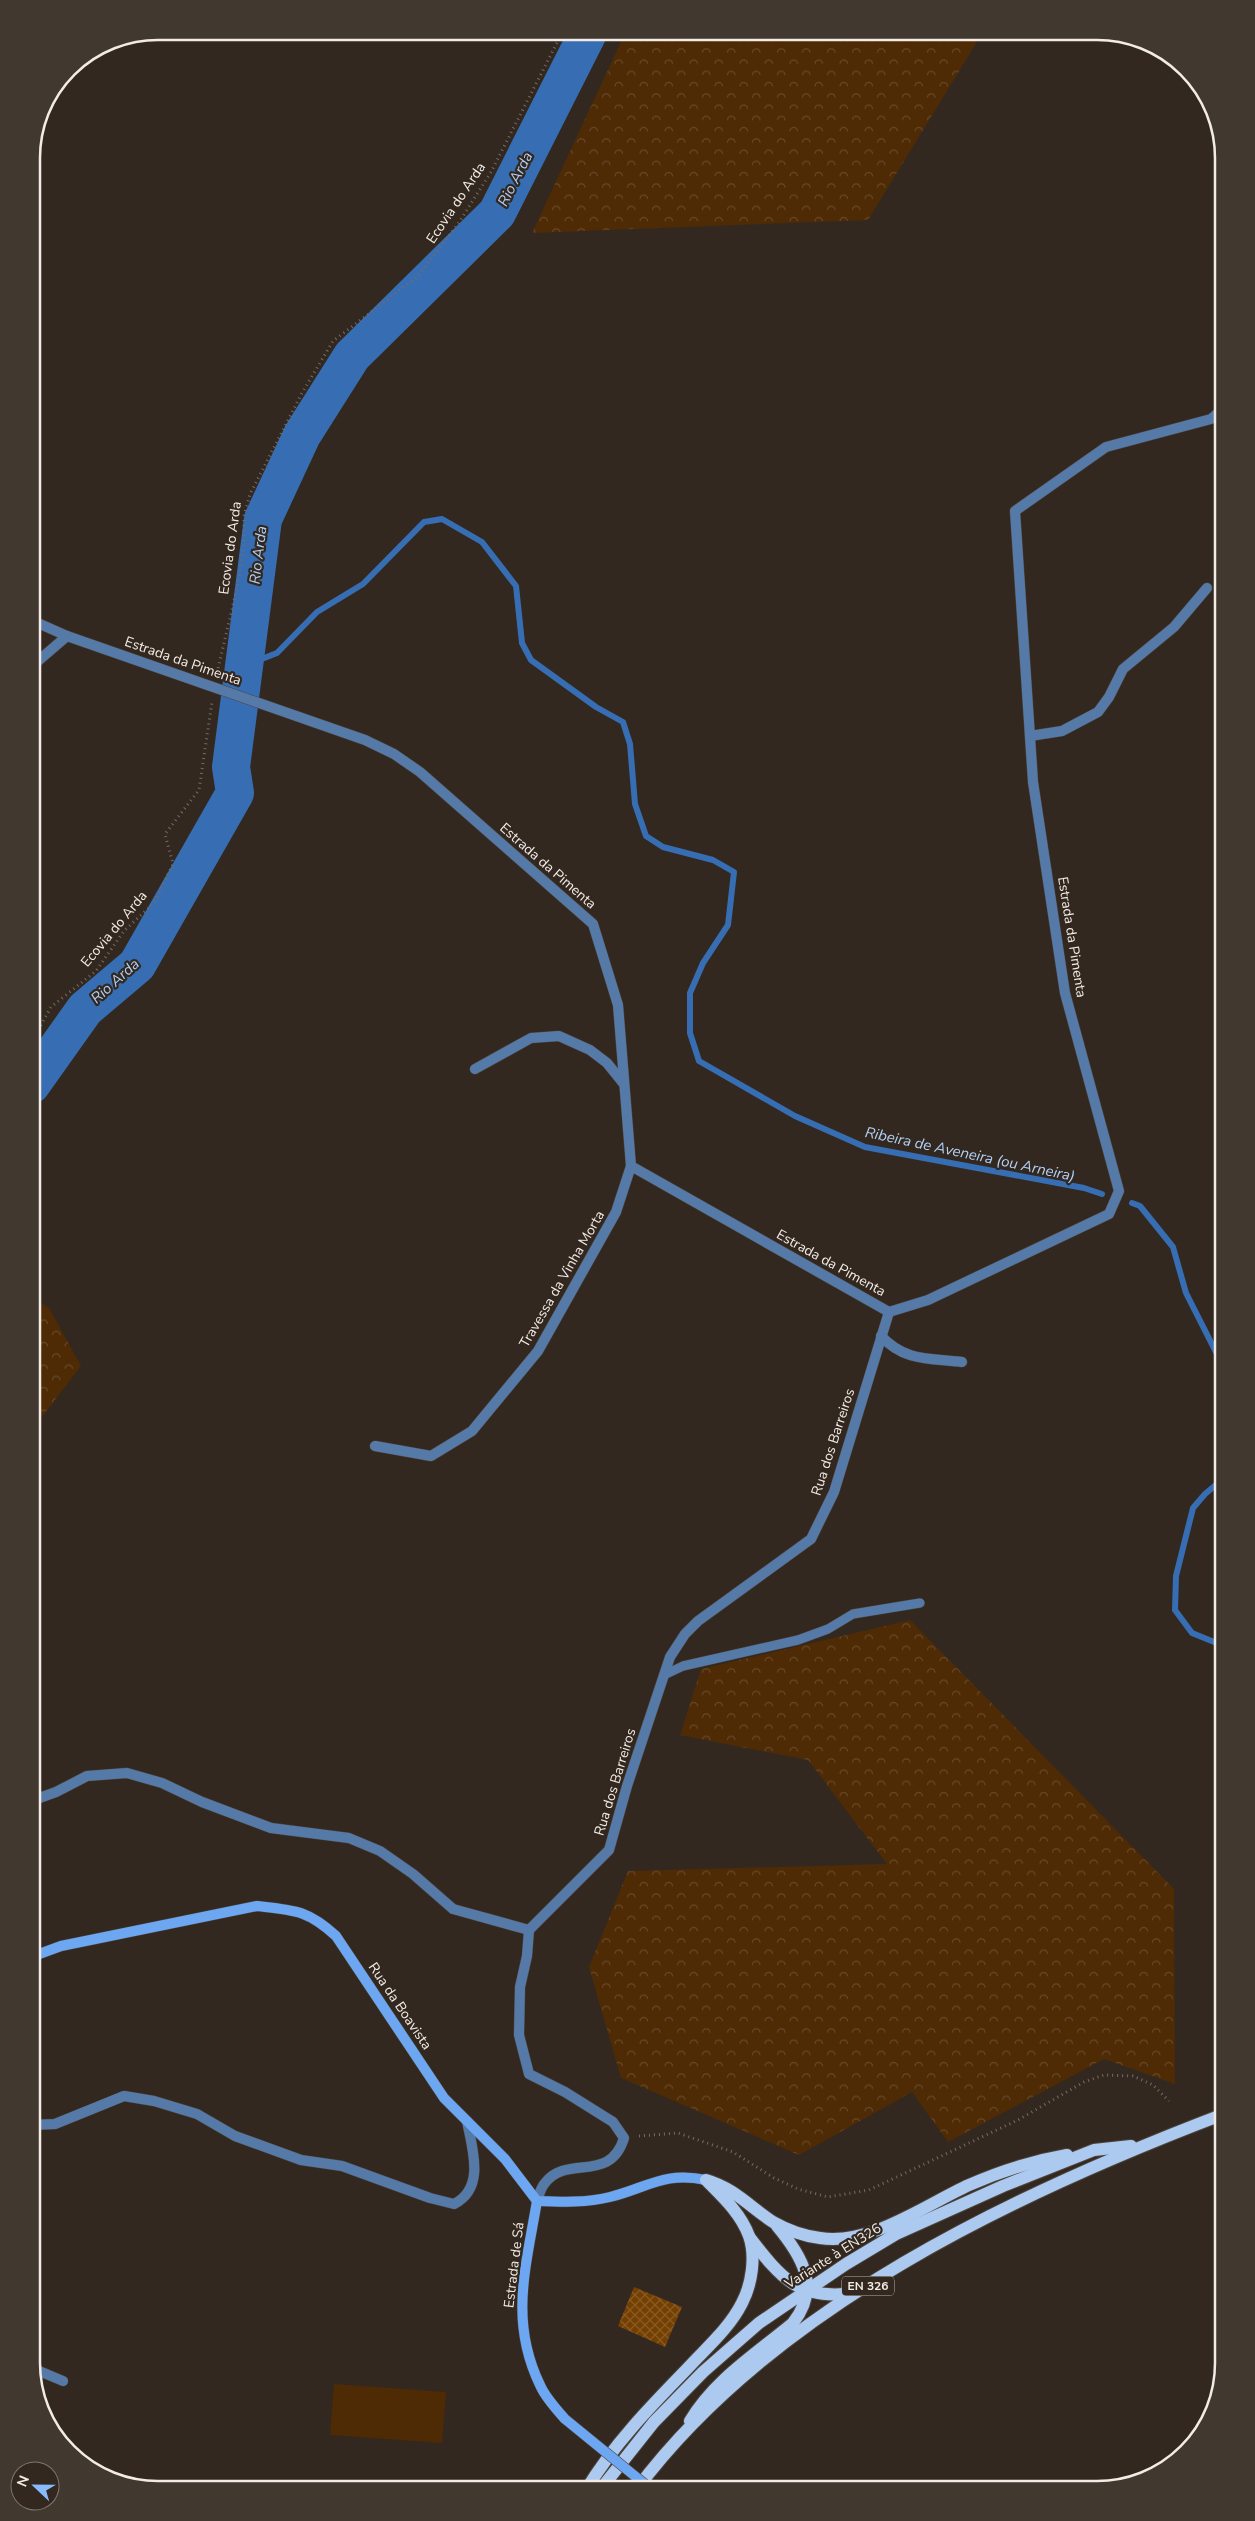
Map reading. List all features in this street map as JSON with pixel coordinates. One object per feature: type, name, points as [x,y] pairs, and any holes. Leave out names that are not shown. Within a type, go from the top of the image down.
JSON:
[{"type":"main road","name":"Variante à EN326","points":[[643,2481],[656,2464],[709,2408],[764,2360],[823,2316],[858,2293],[956,2234],[1144,2144],[1215,2117]]},
{"type":"main road","name":"Variante à EN326","points":[[607,2481],[654,2422],[703,2372],[758,2323],[806,2290],[896,2234],[949,2209],[1094,2150],[1144,2144]]},
{"type":"main road","points":[[706,2180],[735,2192],[774,2222],[790,2230],[821,2238],[850,2237],[874,2232],[999,2172],[1026,2162],[1094,2150]]},
{"type":"main road","points":[[706,2180],[742,2219],[750,2238],[783,2278],[796,2287],[820,2295],[836,2296],[858,2293]]},
{"type":"main road","points":[[678,2441],[699,2406],[709,2394],[793,2323],[805,2302],[807,2277],[801,2259],[774,2222]]},
{"type":"main road","points":[[592,2481],[627,2433],[717,2338],[742,2304],[749,2286],[752,2266],[750,2238]]},
{"type":"street","name":"Estrada da Pimenta","points":[[40,624],[67,636],[365,740],[394,754],[420,772],[593,924],[618,1005],[631,1166],[889,1312],[928,1300],[1109,1214],[1118,1191],[1066,993],[1033,782],[1016,510],[1106,447],[1211,419],[1215,416]]},
{"type":"street","points":[[1030,736],[1062,731],[1098,712],[1109,697],[1123,669],[1174,627],[1207,588]]},
{"type":"street","points":[[40,660],[67,636]]},
{"type":"street","points":[[475,1068],[532,1038],[559,1036],[590,1050],[607,1063],[624,1085]]},
{"type":"street","name":"Travessa da Vinha Morta","points":[[375,1446],[431,1456],[472,1432],[538,1351],[616,1212],[631,1166]]},
{"type":"street","name":"Rua dos Barreiros","points":[[529,1930],[609,1850],[670,1657],[685,1634],[698,1620],[810,1539],[834,1492],[889,1312]]},
{"type":"street","points":[[881,1336],[892,1348],[904,1355],[962,1362]]},
{"type":"street","points":[[40,1798],[87,1776],[127,1773],[162,1783],[202,1802],[271,1828],[349,1838],[380,1851],[413,1874],[453,1909],[529,1930],[527,1956],[520,1987],[519,2035],[529,2074],[565,2092],[613,2122],[624,2138],[620,2152],[604,2165],[557,2172],[544,2183],[537,2201],[589,2202],[612,2197],[650,2182],[693,2177],[706,2180]]},
{"type":"street","name":"Rua da Boavista","points":[[40,1954],[61,1946],[257,1906],[289,1909],[316,1918],[336,1936],[444,2098],[504,2159],[537,2201]]},
{"type":"street","points":[[40,2125],[54,2124],[124,2096],[154,2101],[197,2114],[235,2136],[301,2160],[342,2166],[430,2198],[454,2204],[463,2200],[471,2187],[475,2174],[467,2121]]},
{"type":"street","name":"Estrada de Sá","points":[[537,2201],[521,2310],[524,2343],[540,2387],[564,2419],[641,2481]]},
{"type":"street","points":[[40,2371],[63,2380]]},
{"type":"lane","points":[[664,1675],[683,1666],[798,1640],[828,1629],[853,1614],[920,1603]]},
{"type":"path","name":"Ecovia do Arda","points":[[40,1027],[51,1007],[96,971],[124,931],[154,903],[173,864],[165,834],[199,790],[239,579],[244,543],[244,516],[250,494],[302,393],[333,341],[417,277],[458,224],[491,172],[558,40]]},
{"type":"path","points":[[624,2138],[650,2133],[678,2133],[733,2152],[774,2178],[798,2189],[828,2197],[869,2190],[1018,2120],[1084,2082],[1104,2075],[1133,2076],[1153,2085],[1169,2101]]},
{"type":"green space","points":[[622,40],[978,40],[868,220],[532,233]]},
{"type":"green space","points":[[40,1302],[49,1308],[81,1366],[40,1419]]},
{"type":"green space","points":[[910,1620],[1174,1889],[1175,2084],[1104,2059],[948,2142],[912,2092],[799,2155],[621,2078],[589,1967],[628,1871],[887,1864],[808,1760],[680,1735],[701,1669]]},
{"type":"green space","points":[[334,2384],[446,2392],[442,2443],[330,2435]]},
{"type":"building","points":[[634,2287],[682,2307],[665,2347],[618,2326]]},
{"type":"waterway","name":"Rio Arda","points":[[40,1072],[85,1009],[137,965],[235,793],[231,767],[263,519],[302,435],[352,356],[497,213],[584,40]]},
{"type":"waterway","name":"Ribeira de Aveneira (ou Arneira)","points":[[244,666],[277,653],[317,612],[363,584],[424,522],[442,519],[482,542],[516,586],[522,643],[531,660],[596,707],[623,722],[630,744],[635,804],[646,836],[663,847],[713,860],[734,872],[728,925],[703,963],[690,993],[690,1033],[699,1061],[795,1116],[865,1147],[1084,1188],[1102,1194]]},
{"type":"waterway","points":[[1132,1203],[1140,1206],[1173,1247],[1186,1293],[1215,1350]]},
{"type":"waterway","points":[[1215,1486],[1193,1508],[1176,1576],[1175,1610],[1192,1633],[1215,1642]]}]
